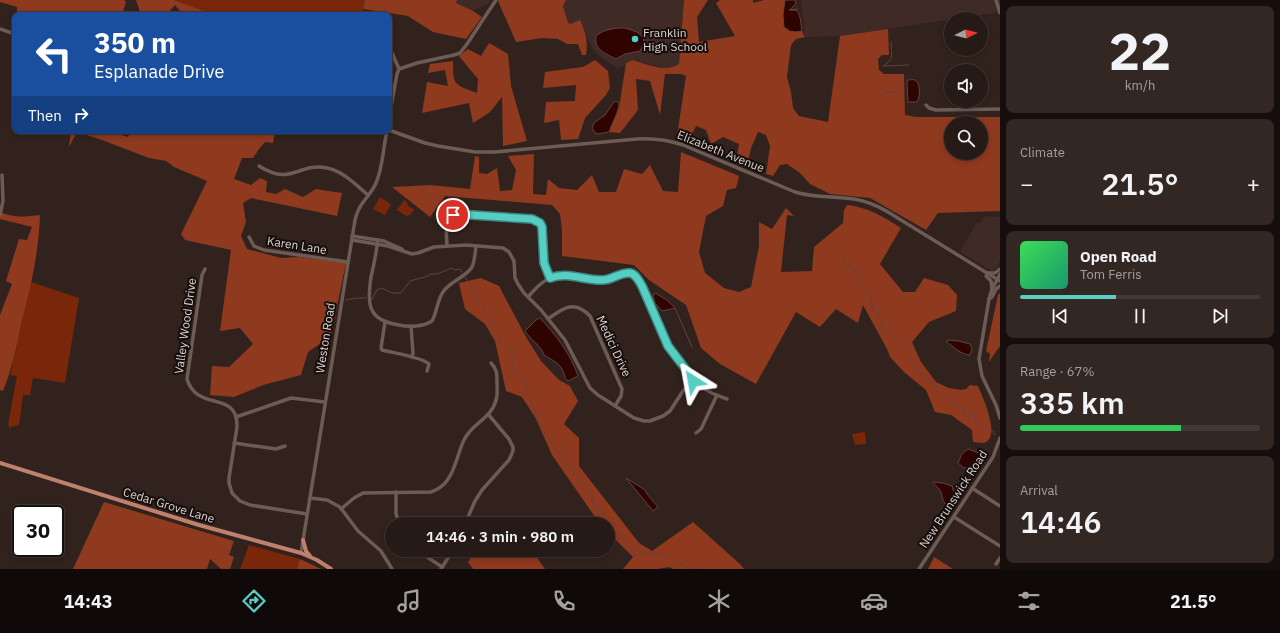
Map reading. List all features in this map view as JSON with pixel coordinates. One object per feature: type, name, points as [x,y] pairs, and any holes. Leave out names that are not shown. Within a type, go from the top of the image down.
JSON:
[{"type":"main road","name":"Cedar Grove Lane","points":[[0,463],[199,525],[301,553],[331,569]]},
{"type":"main road","points":[[303,540],[306,551],[312,558]]},
{"type":"street","points":[[392,99],[396,74],[399,69],[417,63],[460,53],[496,0]]},
{"type":"street","points":[[996,0],[1000,13]]},
{"type":"street","points":[[0,30],[12,33]]},
{"type":"street","points":[[392,53],[399,69]]},
{"type":"street","points":[[926,105],[929,108],[936,110],[1000,109]]},
{"type":"street","name":"Elizabeth Avenue","points":[[392,131],[429,145],[481,152],[637,139],[652,139],[671,142],[795,192],[814,196],[855,199],[872,204],[888,212],[999,281]]},
{"type":"street","points":[[392,134],[397,133]]},
{"type":"street","name":"Weston Road","points":[[301,553],[357,212],[361,204],[375,186],[378,179],[387,134]]},
{"type":"street","points":[[385,139],[390,134]]},
{"type":"street","points":[[259,166],[271,173],[282,175],[296,173],[312,168],[327,168],[340,173],[368,195]]},
{"type":"street","points":[[0,215],[4,201],[2,175]]},
{"type":"street","points":[[447,246],[446,223],[449,217],[453,215],[457,214],[532,219],[540,223],[542,227],[544,263],[550,278]]},
{"type":"street","name":"Karen Lane","points":[[249,237],[254,246],[264,250],[348,262]]},
{"type":"street","points":[[352,238],[377,243],[412,254],[434,247],[447,246],[503,248],[509,252],[514,262],[518,284],[548,318],[570,348],[590,388],[634,418],[644,421],[663,416],[670,411],[682,391],[694,380]]},
{"type":"street","points":[[377,243],[368,299],[370,307],[374,314],[385,322],[411,326],[425,325],[432,321],[439,298],[443,292],[449,284],[467,272],[472,266],[476,246]]},
{"type":"street","name":"Valley Wood Drive","points":[[205,269],[202,275],[187,379],[195,394],[200,397],[225,404],[234,412],[236,418]]},
{"type":"street","points":[[1000,269],[995,273],[986,273],[991,281],[992,289],[980,354],[980,367],[983,381],[996,405],[1000,418]]},
{"type":"street","points":[[528,297],[550,278],[560,275],[605,280],[624,273],[632,273],[642,286],[668,346],[694,380],[704,389],[727,399]]},
{"type":"street","points":[[992,289],[999,281],[1000,274]]},
{"type":"street","points":[[989,299],[1000,286]]},
{"type":"street","name":"Medici Drive","points":[[548,318],[559,310],[571,307],[585,311],[590,316],[622,388],[621,396],[615,406]]},
{"type":"street","points":[[385,322],[381,348],[382,350],[427,362],[429,364],[427,371]]},
{"type":"street","points":[[411,326],[412,357]]},
{"type":"street","points":[[341,509],[354,498],[363,494],[431,492],[438,490],[448,479],[454,469],[464,439],[471,428],[488,414],[495,404],[497,395],[496,368],[491,363]]},
{"type":"street","points":[[696,433],[700,429],[717,395]]},
{"type":"street","points":[[307,514],[250,505],[240,502],[232,493],[229,483],[237,427],[236,418],[291,398],[325,402]]},
{"type":"street","points":[[469,517],[475,501],[482,490],[509,460],[513,451],[509,439],[488,414]]},
{"type":"street","name":"New Brunswick Road","points":[[919,569],[993,457],[1000,438]]},
{"type":"street","points":[[234,442],[276,449],[285,446]]},
{"type":"street","points":[[972,488],[1000,506]]},
{"type":"street","points":[[396,492],[397,517]]},
{"type":"street","points":[[310,498],[331,502],[341,509],[358,531],[381,551],[390,568]]},
{"type":"street","points":[[954,517],[1000,546]]},
{"type":"street","points":[[427,557],[442,568],[449,557]]},
{"type":"street","points":[[996,564],[1000,558]]},
{"type":"shaded area","points":[[0,0],[124,0],[126,2],[123,12],[17,12],[17,7],[0,2]]},
{"type":"shaded area","points":[[136,0],[174,0],[207,12],[181,12],[175,5],[169,12],[140,12]]},
{"type":"shaded area","points":[[174,0],[365,0],[363,12],[207,12]]},
{"type":"shaded area","points":[[365,0],[457,0],[456,3],[482,17],[466,39],[433,32],[408,16],[392,14],[392,12],[363,9]]},
{"type":"shaded area","points":[[457,0],[490,0],[488,4],[473,11],[456,3]]},
{"type":"shaded area","name":"Franklin High School","points":[[566,0],[684,0],[679,64],[674,67],[665,68],[633,60],[618,69],[596,53],[592,48],[580,20],[568,24],[563,6]]},
{"type":"shaded area","points":[[566,0],[563,6],[568,23],[571,24],[580,20],[584,29],[587,41],[586,55],[582,55],[578,44],[567,44],[558,39],[542,38],[516,42],[498,1]]},
{"type":"shaded area","points":[[684,0],[708,0],[697,17],[699,42],[735,36],[716,3],[720,0],[753,0],[753,3],[764,0],[785,0],[783,20],[784,27],[798,32],[802,31],[805,37],[796,39],[791,45],[787,77],[793,108],[799,116],[828,122],[840,36],[888,29],[889,55],[882,55],[878,59],[879,70],[884,74],[904,74],[905,115],[916,117],[944,117],[944,160],[988,160],[988,117],[1000,117],[1000,211],[938,213],[926,230],[870,198],[830,194],[810,184],[800,173],[787,164],[780,165],[773,176],[766,174],[770,146],[766,135],[758,132],[751,148],[747,167],[736,162],[739,144],[723,137],[711,144],[706,130],[696,126],[689,141],[677,136],[686,76],[681,74],[665,74],[660,115],[650,81],[636,79],[638,110],[620,133],[609,132],[619,108],[626,63],[633,60],[662,68],[674,67],[679,64]]},
{"type":"shaded area","points":[[785,0],[795,0],[796,3],[790,10],[797,11],[800,18],[802,31],[791,32],[784,27],[783,15]]},
{"type":"shaded area","points":[[801,0],[1000,0],[1000,12],[988,14],[988,12],[944,12],[944,20],[840,36],[805,37]]},
{"type":"shaded area","points":[[625,28],[637,32],[644,38],[640,51],[625,54],[616,59],[604,53],[599,48],[596,41],[596,36],[610,29]]},
{"type":"shaded area","points":[[489,43],[508,54],[511,86],[527,141],[503,146],[502,97],[490,112],[473,123],[469,103],[422,113],[427,82],[448,86],[445,70],[428,73],[430,64],[453,61],[456,83],[459,86],[477,93],[478,79],[459,56],[468,49],[481,56]]},
{"type":"shaded area","points":[[595,60],[608,71],[610,88],[606,95],[585,118],[578,139],[561,140],[559,120],[544,123],[546,102],[575,101],[576,85],[543,88],[545,72],[583,67]]},
{"type":"shaded area","points":[[908,80],[917,81],[919,94],[917,102],[908,102]]},
{"type":"shaded area","points":[[616,101],[619,103],[619,106],[609,132],[598,134],[595,133],[592,128],[594,123],[605,115]]},
{"type":"shaded area","points":[[71,134],[76,134],[69,147]]},
{"type":"shaded area","points":[[83,134],[118,134],[128,137],[130,134],[274,134],[273,143],[265,142],[253,158],[242,158],[234,179],[251,185],[260,178],[267,181],[266,192],[276,194],[285,189],[303,197],[316,189],[342,193],[337,216],[251,198],[243,203],[246,222],[241,236],[247,249],[281,258],[299,257],[346,263],[331,336],[308,352],[301,375],[263,385],[234,397],[210,395],[212,366],[229,367],[253,344],[240,328],[220,331],[231,250],[185,240],[181,234],[207,181],[174,167],[166,161],[149,158]]},
{"type":"shaded area","points":[[681,152],[739,176],[736,188],[727,190],[723,206],[706,216],[699,252],[705,273],[724,288],[739,292],[751,287],[759,246],[759,222],[772,229],[786,208],[794,216],[787,215],[781,272],[812,271],[814,247],[843,223],[844,210],[847,205],[869,210],[901,228],[880,264],[903,292],[915,292],[924,278],[948,285],[957,295],[956,311],[929,322],[912,342],[921,362],[936,382],[949,388],[961,390],[966,389],[970,385],[978,386],[991,424],[990,438],[985,443],[973,442],[972,430],[951,415],[935,412],[926,390],[904,372],[890,357],[863,305],[858,323],[836,309],[820,327],[796,312],[756,384],[720,364],[701,348],[686,305],[649,280],[634,265],[562,256],[562,230],[560,214],[552,205],[445,196],[430,217],[392,187],[430,185],[470,189],[475,156],[479,157],[479,173],[487,174],[497,168],[500,191],[512,190],[516,170],[508,156],[534,154],[533,194],[546,195],[548,179],[559,188],[577,190],[592,175],[599,192],[616,192],[624,169],[642,174],[650,165],[663,191],[678,192]]},
{"type":"shaded area","points":[[380,197],[391,204],[385,215],[373,209]]},
{"type":"shaded area","points":[[404,200],[407,202],[408,206],[414,209],[410,215],[406,216],[397,210]]},
{"type":"shaded area","points":[[0,212],[20,216],[40,215],[38,242],[31,282],[14,357],[3,391],[0,390],[0,315],[12,284],[6,281],[19,239],[27,240],[32,227],[0,219]]},
{"type":"shaded area","points":[[985,216],[1000,217],[1000,260],[998,267],[992,271],[960,252],[977,222],[980,223]]},
{"type":"shaded area","points":[[481,278],[499,286],[526,337],[541,361],[559,380],[570,386],[578,401],[564,424],[579,438],[579,466],[639,543],[652,551],[693,522],[744,569],[673,569],[669,567],[657,569],[623,569],[633,557],[615,539],[615,517],[595,517],[552,455],[536,419],[522,397],[506,391],[495,341],[485,324],[465,309],[459,283]]},
{"type":"shaded area","points":[[31,282],[79,298],[65,383],[33,378],[30,395],[23,395],[19,425],[11,427],[11,429],[8,425],[17,376],[10,375]]},
{"type":"shaded area","points":[[655,293],[667,300],[675,308],[662,311],[655,303],[653,296]]},
{"type":"shaded area","points":[[1000,293],[1000,346],[989,362],[990,354],[986,351],[998,295]]},
{"type":"shaded area","points":[[540,318],[562,345],[578,376],[568,381],[560,367],[544,355],[541,349],[525,331]]},
{"type":"shaded area","points":[[947,340],[970,344],[972,349],[970,355],[964,354],[947,342]]},
{"type":"shaded area","points":[[864,432],[866,444],[855,445],[852,434]]},
{"type":"shaded area","points":[[968,449],[982,454],[983,458],[978,466],[964,468],[958,463],[962,454]]},
{"type":"shaded area","points":[[626,478],[645,490],[658,507],[653,511]]},
{"type":"shaded area","points":[[933,482],[952,486],[955,496],[952,502],[947,505],[945,503],[940,490]]},
{"type":"shaded area","points":[[104,502],[234,541],[229,555],[234,557],[230,569],[221,569],[210,559],[207,569],[73,569]]},
{"type":"shaded area","points":[[249,545],[300,559],[297,569],[240,569]]},
{"type":"shaded area","points":[[471,557],[537,557],[545,569],[473,569],[468,562]]},
{"type":"shaded area","points":[[934,557],[953,569],[928,569]]},
{"type":"shaded area","points":[[300,559],[321,569],[297,569]]},
{"type":"waterway","points":[[789,10],[798,9]]},
{"type":"waterway","points":[[883,66],[891,58],[891,42]]},
{"type":"waterway","points":[[884,66],[909,65]]},
{"type":"waterway","points":[[876,99],[887,92],[901,92]]},
{"type":"waterway","points":[[837,247],[844,260],[851,268],[854,268],[859,281],[868,292],[874,312],[879,314],[884,331],[892,334],[903,351]]},
{"type":"waterway","points":[[371,299],[377,290],[382,288],[392,293],[401,293],[410,281],[428,276],[430,274],[437,274],[452,268],[454,270],[460,269],[462,272]]},
{"type":"waterway","points":[[465,277],[494,326],[493,331],[499,335],[498,339],[508,348],[511,353],[514,360],[511,364],[519,376],[524,380],[526,390],[545,433],[591,496],[593,505],[601,508],[598,510],[606,515],[606,521],[613,526],[613,531],[629,545],[634,555],[638,556],[641,551],[645,554],[648,552],[653,555],[658,553],[669,557]]},
{"type":"waterway","points":[[346,300],[366,298]]},
{"type":"waterway","points":[[675,308],[692,347]]},
{"type":"waterway","points":[[908,356],[921,375],[929,378],[932,383],[937,386],[935,389],[941,395],[945,395],[952,399],[955,407],[959,405],[962,407],[963,413],[972,412],[974,414],[975,421],[989,428],[995,435]]},
{"type":"waterway","points":[[676,560],[689,569]]},
{"type":"waterway","points":[[690,569],[697,567],[698,569]]},
{"type":"place","name":"Franklin High School","points":[[635,39]]},
{"type":"route","points":[[453,215],[457,214],[532,219],[540,223],[543,231],[544,263],[550,278],[560,275],[605,280],[620,274],[632,273],[642,286],[668,346],[694,380],[693,381]]}]
